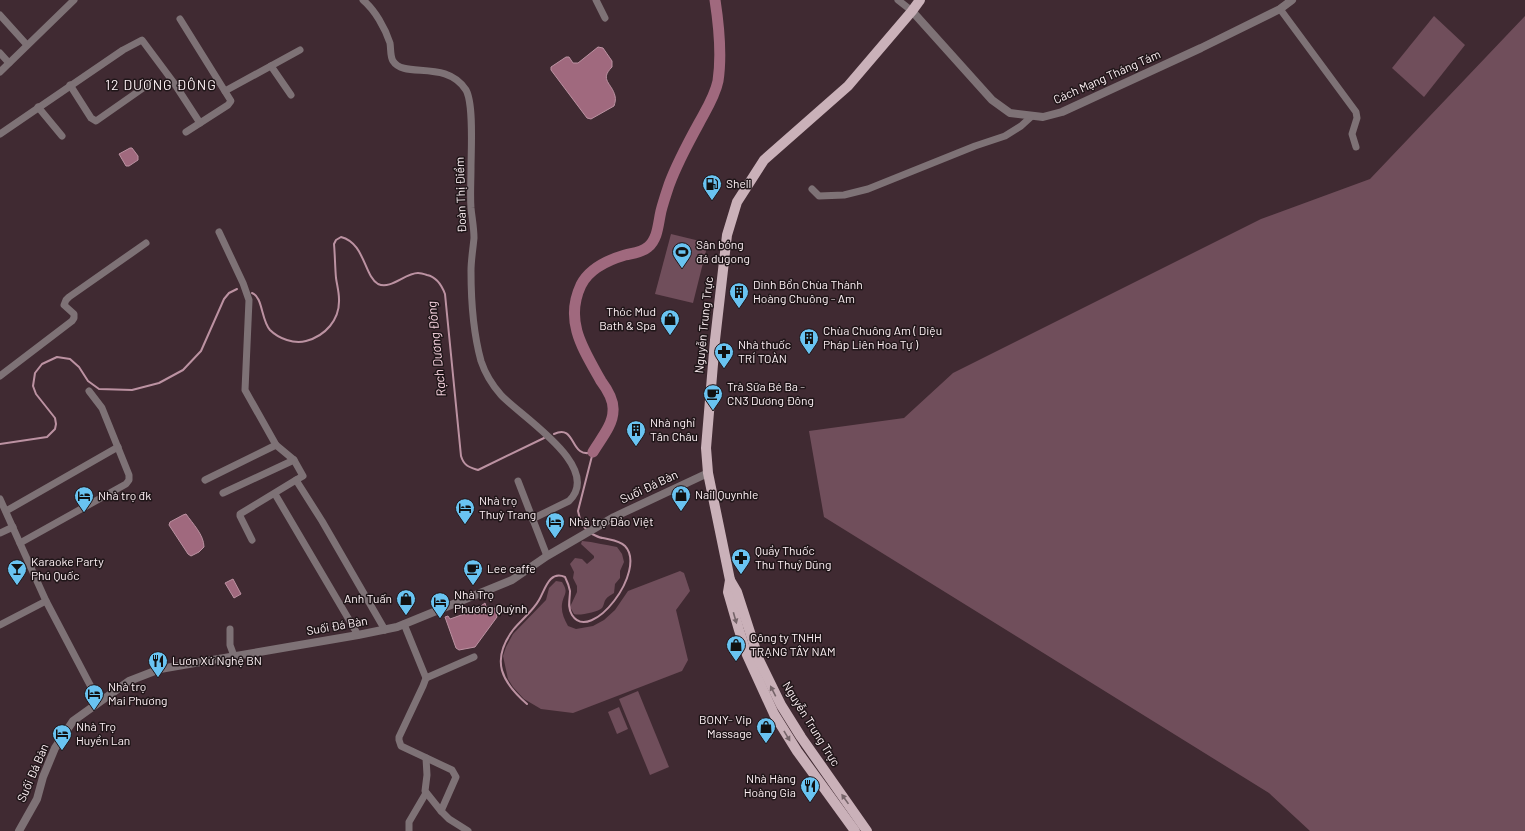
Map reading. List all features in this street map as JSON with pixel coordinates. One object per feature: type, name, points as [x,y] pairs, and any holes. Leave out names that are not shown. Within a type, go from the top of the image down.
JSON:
[{"type":"main road","name":"Nguyễn Trung Trực","points":[[867,831],[801,737],[781,704],[759,660],[737,592],[730,580],[708,473],[706,430],[727,235],[737,202],[764,160],[848,86],[920,0]]},
{"type":"main road","name":"Nguyễn Trung Trực","points":[[730,580],[728,592],[739,630],[750,661],[774,714],[797,751],[855,831]]},
{"type":"street","points":[[0,72],[74,0]]},
{"type":"street","name":"Đoàn Thị Điểm","points":[[363,0],[372,8],[386,34],[390,44],[392,58],[396,64],[406,68],[445,73],[452,76],[466,90],[468,97],[471,137],[471,208],[474,228],[471,272],[472,300],[476,343],[482,365],[501,395],[539,426],[569,459],[577,480],[577,489],[569,501],[532,519]]},
{"type":"street","points":[[596,0],[605,18]]},
{"type":"street","points":[[898,0],[912,11]]},
{"type":"street","name":"Cách Mạng Tháng Tám","points":[[912,11],[992,100],[1010,113],[1043,117],[1069,109],[1201,48],[1280,9],[1292,0]]},
{"type":"street","points":[[1280,9],[1356,112],[1357,118],[1352,134],[1356,147]]},
{"type":"street","points":[[0,15],[27,45]]},
{"type":"street","points":[[180,19],[231,101],[186,132]]},
{"type":"street","points":[[0,134],[70,85],[123,50],[142,40],[174,83],[200,122]]},
{"type":"street","points":[[225,91],[300,50]]},
{"type":"street","points":[[0,53],[9,63]]},
{"type":"street","points":[[271,66],[291,95]]},
{"type":"street","points":[[70,85],[91,118],[96,122],[146,86]]},
{"type":"street","points":[[38,107],[62,136]]},
{"type":"street","points":[[812,189],[819,196],[830,197],[868,190],[975,146],[1004,136],[1021,126],[1032,116]]},
{"type":"street","points":[[219,232],[243,283],[249,300],[245,390],[276,445],[294,460],[303,476],[240,514],[252,540]]},
{"type":"street","points":[[0,376],[72,321],[74,314],[64,305],[66,300],[146,243]]},
{"type":"street","points":[[20,543],[113,491],[129,480],[129,475],[102,408],[89,391]]},
{"type":"street","points":[[205,480],[276,445]]},
{"type":"street","points":[[6,511],[118,447]]},
{"type":"street","points":[[223,493],[294,460]]},
{"type":"street","name":"Suối Đá Bàn","points":[[19,831],[37,799],[43,777],[55,748],[73,720],[129,681],[160,669],[358,635],[385,630],[404,624],[512,580],[546,556],[614,517],[708,473]]},
{"type":"street","points":[[296,480],[322,521],[385,630]]},
{"type":"street","points":[[518,480],[546,556]]},
{"type":"street","points":[[274,494],[358,635]]},
{"type":"street","points":[[0,499],[46,601],[99,702]]},
{"type":"street","points":[[0,533],[13,527]]},
{"type":"street","points":[[0,625],[46,601]]},
{"type":"street","points":[[404,624],[426,678],[399,740],[401,746],[452,770],[456,777],[441,810]]},
{"type":"street","points":[[230,629],[230,645],[234,656]]},
{"type":"street","points":[[426,678],[474,657]]},
{"type":"street","points":[[409,831],[409,822],[426,793],[426,758]]},
{"type":"street","points":[[426,793],[449,819],[468,831]]},
{"type":"shaded area","points":[[1434,16],[1465,45],[1424,97],[1392,68]]},
{"type":"shaded area","points":[[1525,16],[1525,831],[1310,831],[1269,793],[824,517],[809,431],[904,418],[953,373],[1261,219],[1370,179]]},
{"type":"shaded area","points":[[598,47],[603,48],[612,61],[612,67],[608,71],[606,78],[615,100],[614,106],[591,119],[587,118],[551,70],[551,67],[566,57],[569,57],[573,63],[578,63]]},
{"type":"shaded area","points":[[132,148],[138,156],[138,160],[129,166],[126,166],[119,154]]},
{"type":"shaded area","name":"Sân bóng đá dugong","points":[[671,234],[708,243],[693,303],[655,294]]},
{"type":"shaded area","points":[[186,514],[198,530],[204,543],[204,547],[199,552],[191,556],[188,554],[169,525],[170,522]]},
{"type":"shaded area","points":[[582,541],[617,547],[622,554],[624,562],[620,571],[620,578],[615,584],[614,593],[607,598],[602,608],[584,614],[574,614],[570,607],[577,592],[577,586],[573,578],[574,572],[570,564],[575,558],[582,559],[587,564],[594,558],[594,556],[581,544]]},
{"type":"shaded area","points":[[680,571],[684,573],[690,591],[676,610],[688,660],[682,671],[573,713],[541,709],[524,699],[513,687],[508,679],[503,656],[506,647],[513,634],[546,600],[549,588],[556,581],[562,582],[565,589],[562,607],[564,618],[568,626],[576,629],[593,626],[604,620],[615,610],[628,591]]},
{"type":"shaded area","points":[[233,579],[241,594],[234,598],[225,583]]},
{"type":"shaded area","points":[[485,603],[488,613],[492,611],[491,609],[495,608],[497,617],[475,647],[459,650],[456,648],[445,617],[448,616],[450,619],[481,608],[481,606]]},
{"type":"shaded area","points":[[638,691],[669,767],[650,775],[619,699]]},
{"type":"shaded area","points":[[619,707],[628,729],[617,734],[608,712]]},
{"type":"waterway","name":"Rạch Dương Đông","points":[[593,452],[609,427],[613,407],[610,395],[582,346],[575,323],[574,311],[576,298],[584,279],[594,270],[612,260],[643,250],[654,240],[661,211],[672,177],[717,87],[720,51],[715,0]]},
{"type":"waterway","name":"Rạch Dương Đông","points":[[252,293],[256,295],[258,299],[265,321],[270,330],[287,340],[301,342],[313,339],[325,331],[330,326],[337,314],[339,307],[339,296],[336,278],[334,244],[336,240],[341,237],[349,240],[360,252],[373,280],[378,284],[388,285],[418,273],[431,276],[439,282],[445,294],[461,456],[465,464],[478,470],[544,438]]},
{"type":"waterway","name":"Rạch Dương Đông","points":[[0,444],[47,437],[55,429],[55,418],[36,394],[33,386],[35,373],[42,364],[57,357],[70,359],[79,367],[88,381],[99,389],[132,390],[159,383],[183,370],[201,351],[224,299],[229,293],[237,289]]},
{"type":"waterway","name":"Rạch Dương Đông","points":[[554,434],[561,432],[566,433],[580,451],[585,453],[593,452]]},
{"type":"waterway","points":[[587,530],[581,523],[578,511],[593,452]]},
{"type":"waterway","points":[[527,704],[511,688],[506,679],[502,670],[502,652],[506,641],[513,630],[539,600],[548,582],[555,576],[565,577],[570,591],[570,612],[581,622],[592,620],[603,613],[614,601],[623,586],[629,571],[630,557],[625,546],[618,541],[600,538],[592,534]]},
{"type":"place","name":"Shell","points":[[712,201]]},
{"type":"place","name":"Sân bóng đá dugong","points":[[682,269]]},
{"type":"place","name":"Dinh Bổn Chùa Thành Hoàng Chuông - Am","points":[[739,309]]},
{"type":"place","name":"Thóc Mud Bath & Spa","points":[[670,336]]},
{"type":"place","name":"Chùa Chuông Am ( Diệu Pháp Liên Hoa Tự )","points":[[809,355]]},
{"type":"place","name":"Nhà thuốc TRÍ TOÀN","points":[[724,369]]},
{"type":"place","name":"Trà Sữa Bé Ba - CN3 Dương Đông","points":[[713,411]]},
{"type":"place","name":"Nhà nghỉ Tân Châu","points":[[636,447]]},
{"type":"place","name":"Nail Quynhle","points":[[681,512]]},
{"type":"place","name":"Nhà trọ đk","points":[[84,513]]},
{"type":"place","name":"Nhà trọ Thuỳ Trang","points":[[465,525]]},
{"type":"place","name":"Nhà trọ Đảo Việt","points":[[555,539]]},
{"type":"place","name":"Quầy Thuốc Thu Thuỷ Dũng","points":[[741,575]]},
{"type":"place","name":"Karaoke Party Phú Quốc","points":[[17,586]]},
{"type":"place","name":"Lee caffe","points":[[473,586]]},
{"type":"place","name":"Anh Tuấn","points":[[406,616]]},
{"type":"place","name":"Nhà Trọ Phương Quỳnh","points":[[440,619]]},
{"type":"place","name":"Công ty TNHH TRẠNG TÂY NAM","points":[[736,662]]},
{"type":"place","name":"Lươn Xứ Nghệ BN","points":[[158,678]]},
{"type":"place","name":"Nhà trọ Mai Phương","points":[[94,711]]},
{"type":"place","name":"BONY- Vip Massage","points":[[766,744]]},
{"type":"place","name":"Nhà Trọ Huyền Lan","points":[[62,751]]},
{"type":"place","name":"Nhà Hàng Hoàng Gia","points":[[810,803]]},
{"type":"district","name":"12 DƯƠNG ĐÔNG","points":[[161,85]]}]
